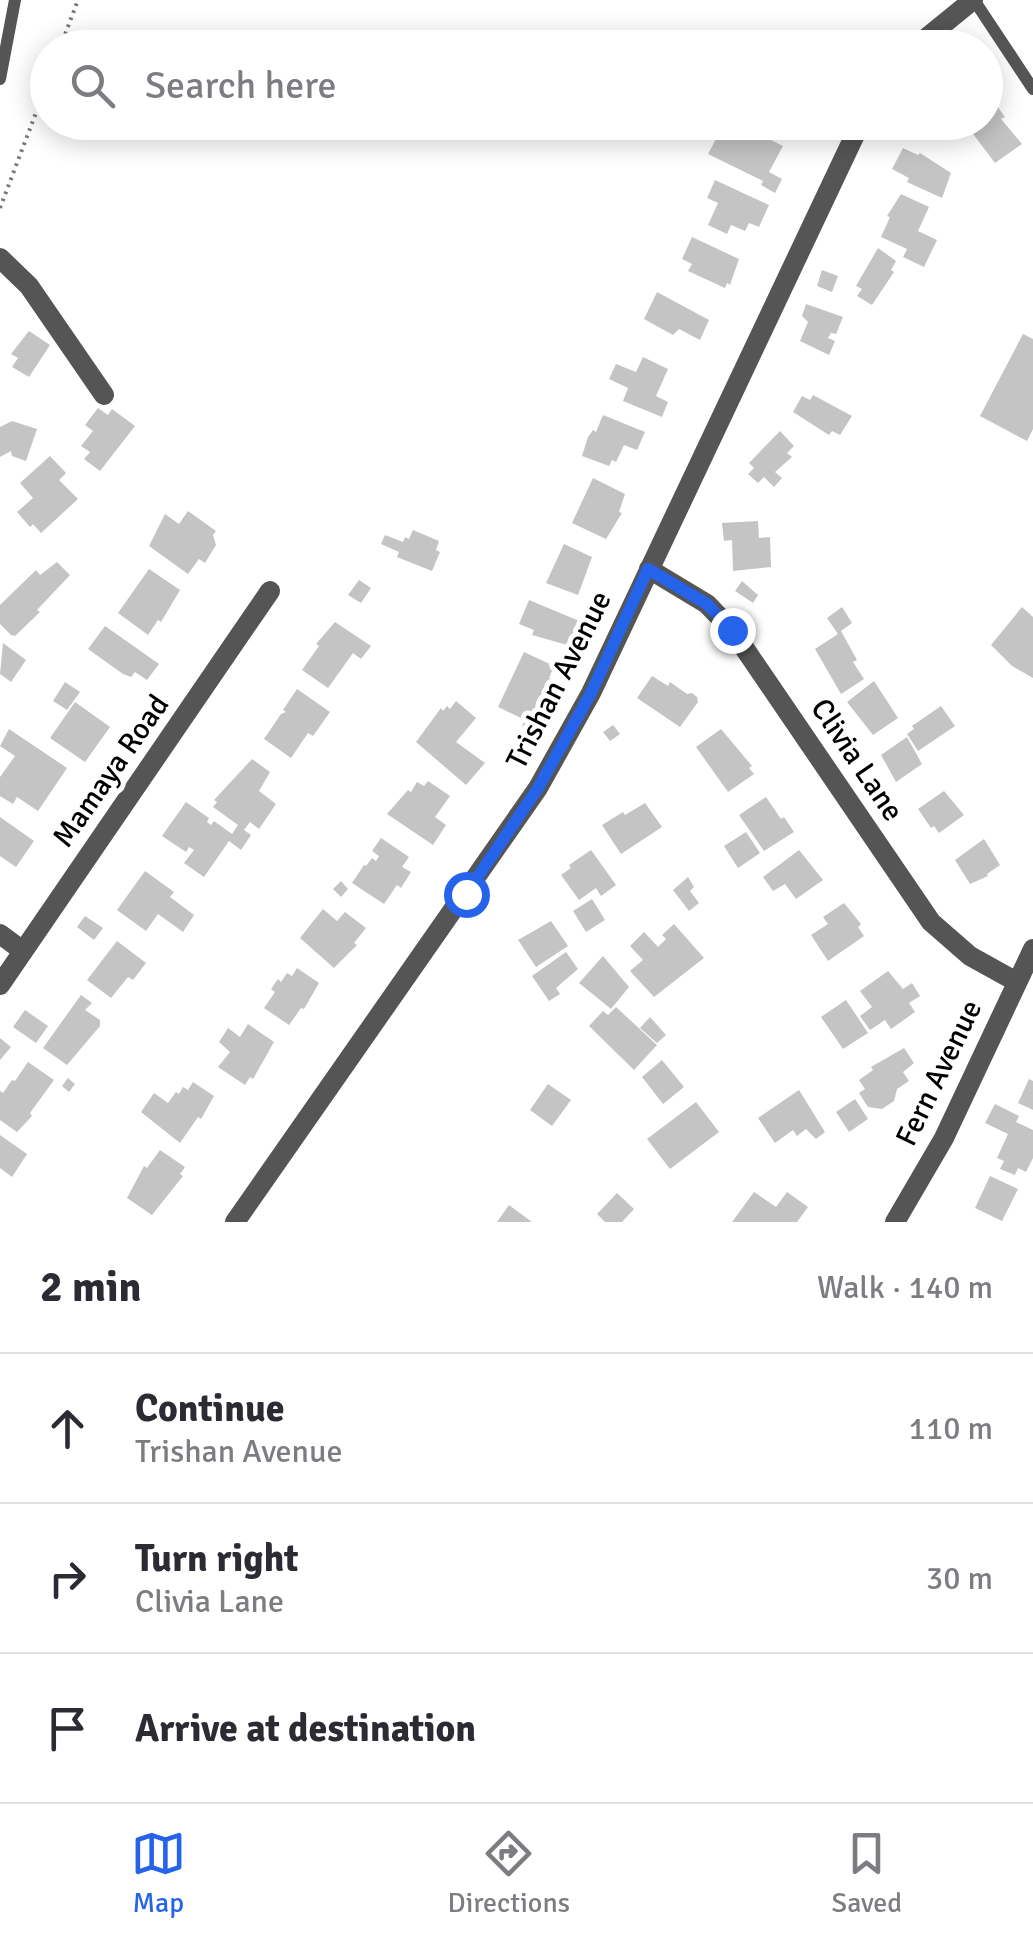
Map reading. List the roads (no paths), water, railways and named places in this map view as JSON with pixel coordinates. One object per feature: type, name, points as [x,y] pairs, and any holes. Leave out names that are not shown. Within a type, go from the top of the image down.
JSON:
[{"type":"street","points":[[936,30],[974,0]]},
{"type":"street","name":"Trishan Avenue","points":[[234,1222],[538,788],[591,693],[852,140]]},
{"type":"street","points":[[0,258],[29,286],[104,394]]},
{"type":"street","name":"Clivia Lane","points":[[648,569],[707,604],[732,630],[931,922],[970,956],[1018,982]]},
{"type":"street","name":"Mamaya Road","points":[[0,985],[270,591]]},
{"type":"street","points":[[0,934],[23,951]]},
{"type":"street","name":"Fern Avenue","points":[[894,1222],[944,1138],[1033,949]]},
{"type":"lane","points":[[0,79],[16,0]]},
{"type":"lane","points":[[974,0],[994,30]]},
{"type":"lane","points":[[1003,44],[1033,89]]}]
